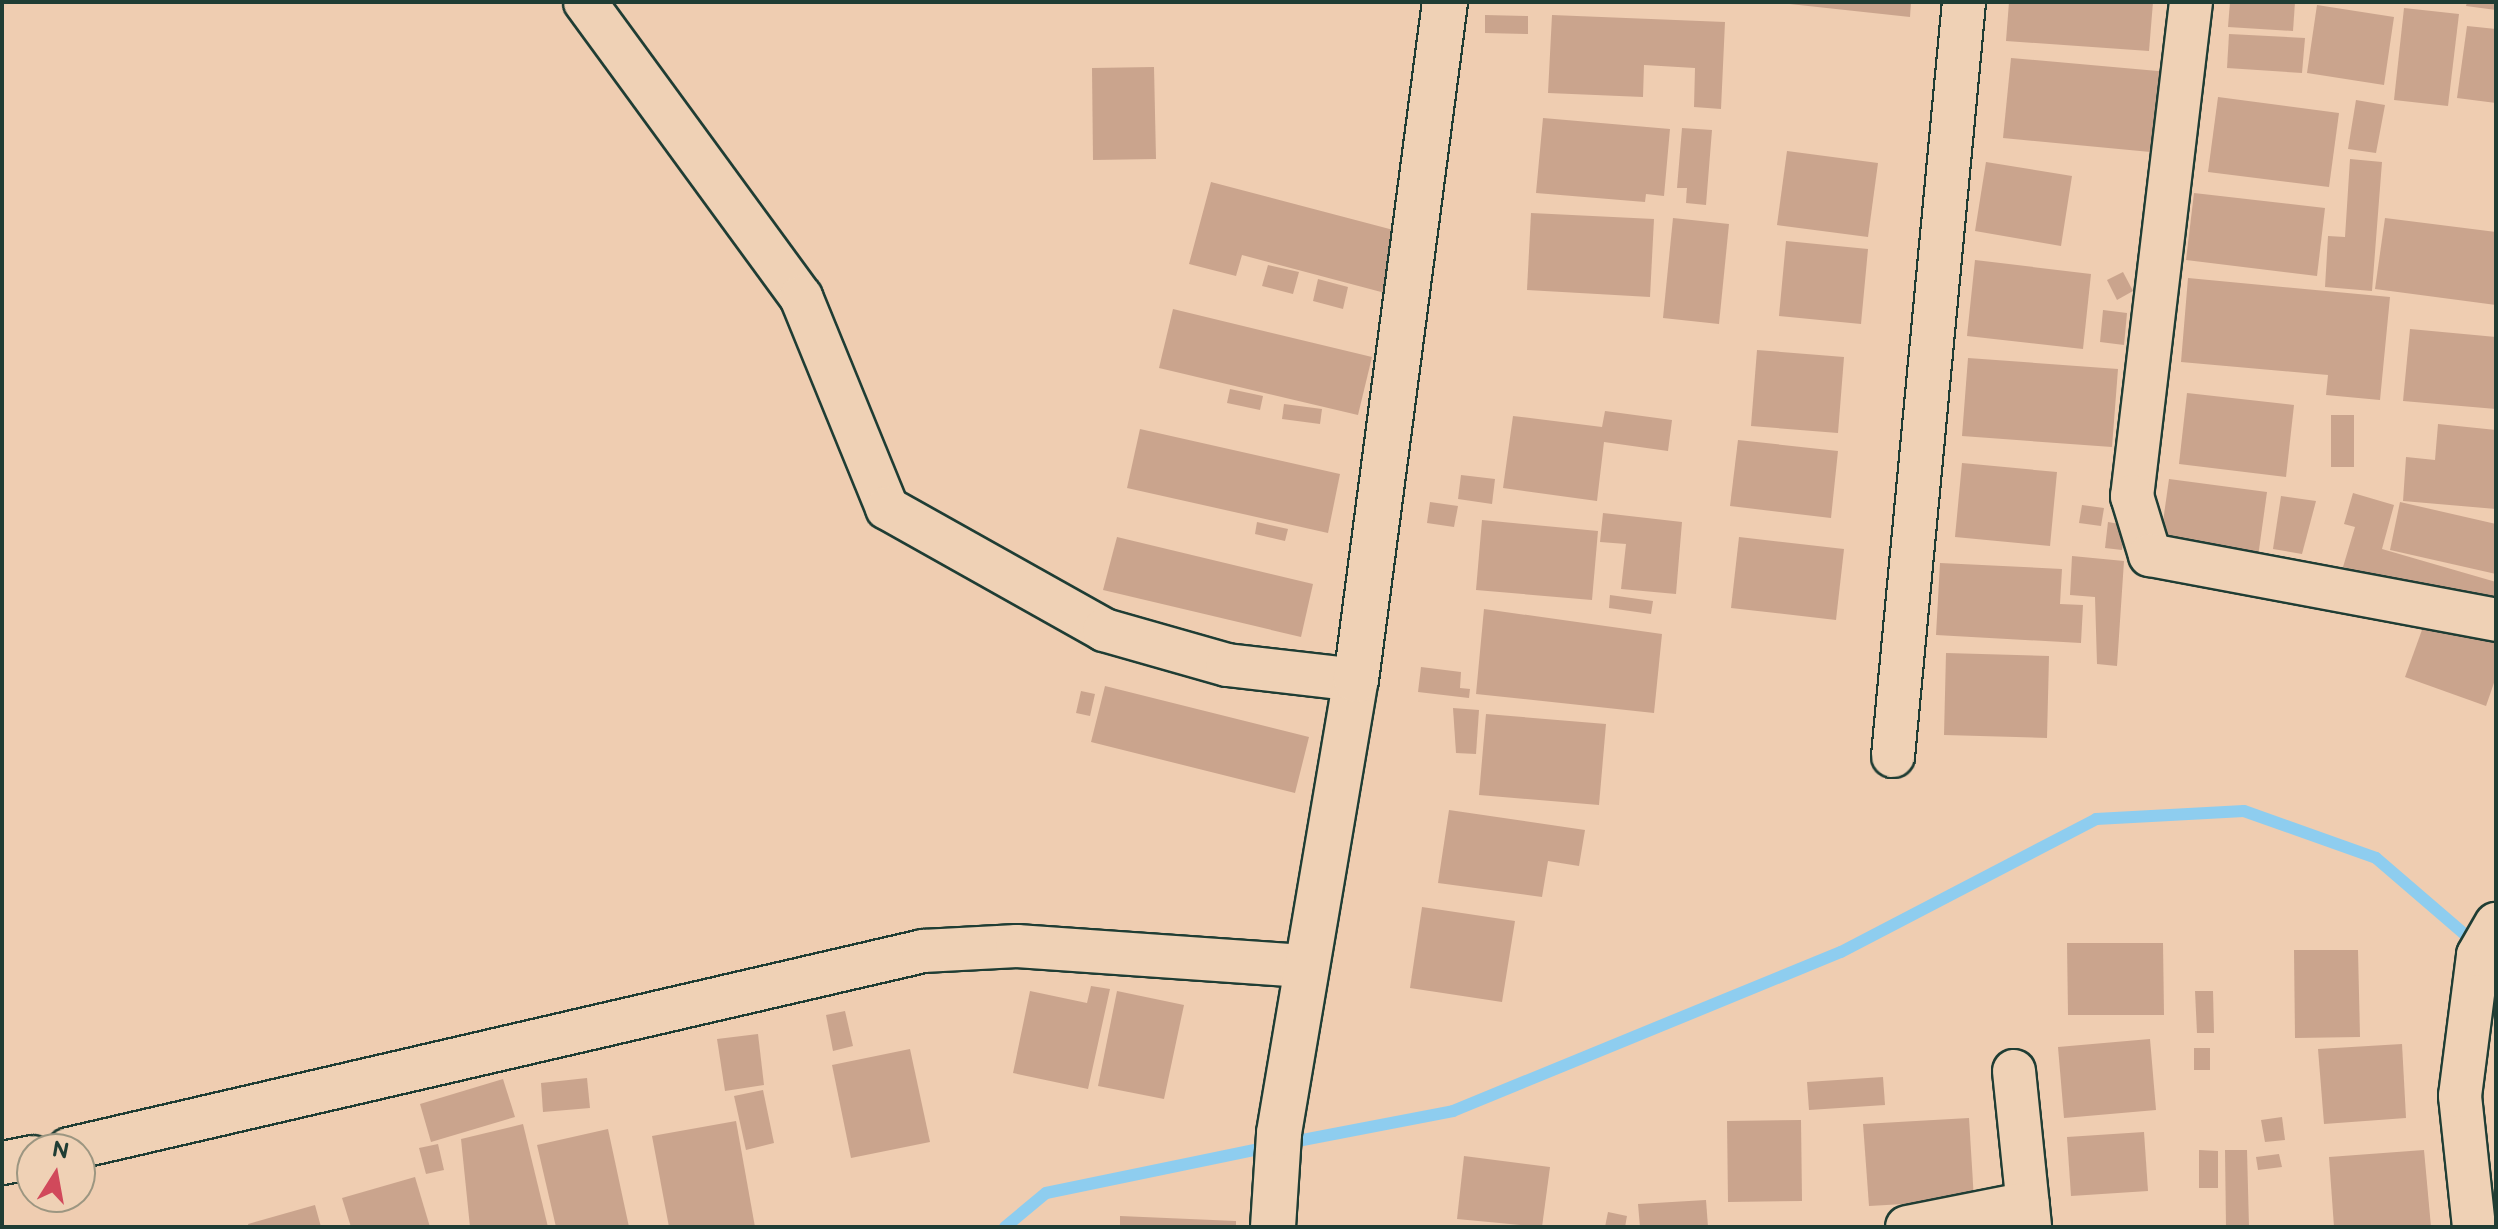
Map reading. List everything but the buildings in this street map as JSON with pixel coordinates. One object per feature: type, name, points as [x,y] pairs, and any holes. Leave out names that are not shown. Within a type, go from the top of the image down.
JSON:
[{"type":"street","points":[[585,2],[801,297],[887,508],[1104,630],[1227,665],[1356,680]]},
{"type":"street","points":[[1274,1212],[1279,1133],[1303,966],[1356,680],[1445,2]]},
{"type":"street","points":[[1893,756],[1964,2]]},
{"type":"street","points":[[2191,2],[2132,496],[2150,555],[2496,620]]},
{"type":"street","points":[[2474,1227],[2460,1096],[2487,939]]},
{"type":"street","points":[[96,1143],[923,951],[1017,946],[1303,966]]},
{"type":"street","points":[[1907,1227],[2029,1215],[2014,1071]]},
{"type":"waterway","points":[[1287,1143],[1453,1111],[1841,952],[2096,819],[2244,811],[2376,858],[2477,945]]},
{"type":"waterway","points":[[1005,1227],[1046,1193],[1269,1147]]}]
